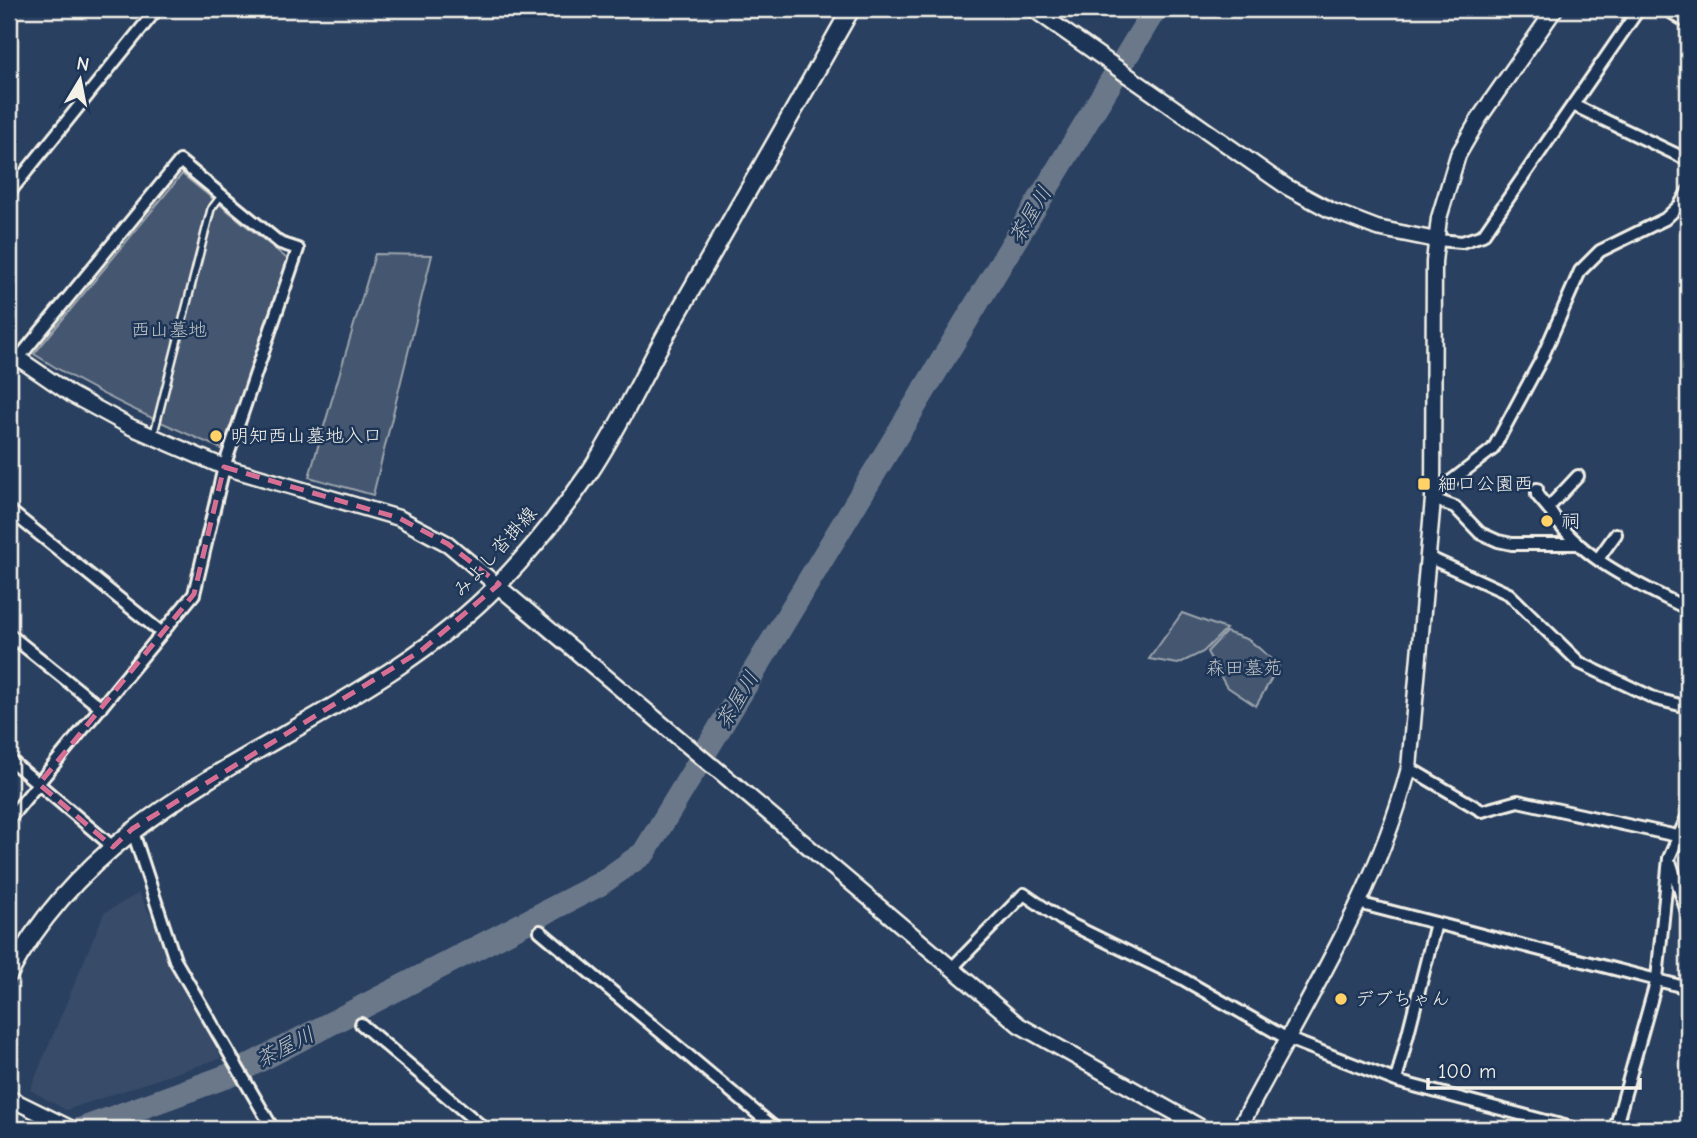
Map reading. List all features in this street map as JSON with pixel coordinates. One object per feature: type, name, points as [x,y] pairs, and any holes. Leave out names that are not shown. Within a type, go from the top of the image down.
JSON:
[{"type":"main road","name":"みよし沓掛線","points":[[9,974],[51,911],[132,829],[194,786],[422,650],[499,584],[591,471],[851,9]]},
{"type":"street","points":[[9,193],[157,9]]},
{"type":"street","points":[[1033,9],[1287,187],[1319,204],[1377,228],[1462,243],[1483,235],[1639,9]]},
{"type":"street","points":[[1239,1129],[1381,855],[1409,768],[1430,558],[1436,240],[1458,155],[1480,117],[1555,9]]},
{"type":"street","points":[[1666,9],[1688,23]]},
{"type":"street","points":[[1573,105],[1688,160]]},
{"type":"street","points":[[9,819],[194,594],[200,581],[224,467],[298,249],[280,243],[180,162],[13,356],[72,395],[153,436],[224,467],[399,518],[448,544],[499,584],[1019,1025],[1204,1129]]},
{"type":"street","points":[[1433,499],[1446,485],[1493,449],[1541,359],[1580,271],[1600,251],[1665,219],[1680,205],[1688,191]]},
{"type":"street","points":[[1548,508],[1578,476]]},
{"type":"street","points":[[1537,489],[1537,495],[1576,544],[1621,575],[1686,606]]},
{"type":"street","points":[[1433,499],[1455,507],[1479,533],[1498,541],[1512,544],[1576,544]]},
{"type":"street","points":[[9,510],[162,633]]},
{"type":"street","points":[[1598,559],[1616,534]]},
{"type":"street","points":[[1430,558],[1508,594],[1580,663],[1656,699],[1688,707]]},
{"type":"street","points":[[9,634],[101,708]]},
{"type":"street","points":[[9,759],[113,847]]},
{"type":"street","points":[[1409,768],[1482,811],[1518,801],[1677,836]]},
{"type":"street","points":[[1615,1129],[1657,979],[1669,858],[1688,815]]},
{"type":"street","points":[[132,829],[175,960],[273,1129]]},
{"type":"street","points":[[1669,858],[1688,915]]},
{"type":"street","points":[[951,968],[1024,894],[1062,920],[1181,978],[1286,1038],[1396,1081],[1556,1127],[1576,1129]]},
{"type":"street","points":[[1358,903],[1688,988]]},
{"type":"street","points":[[1396,1081],[1436,923]]},
{"type":"street","points":[[540,931],[776,1129]]},
{"type":"street","points":[[361,1024],[485,1129]]},
{"type":"street","points":[[9,1098],[72,1129]]},
{"type":"lane","points":[[153,436],[211,209],[221,196]]},
{"type":"highlighted area","points":[[224,467],[399,518],[448,544],[499,584],[422,650],[132,829],[113,847],[39,784],[194,594]]},
{"type":"shaded area","points":[[139,893],[221,1058],[66,1110],[30,1090],[104,913]]},
{"type":"green space","name":"西山墓地","points":[[182,174],[290,261],[222,449],[103,394],[34,354]]},
{"type":"green space","points":[[375,254],[432,255],[373,495],[309,477]]},
{"type":"green space","points":[[1182,613],[1226,629],[1203,652],[1178,664],[1149,659]]},
{"type":"green space","name":"森田墓苑","points":[[1226,632],[1249,640],[1279,665],[1256,706],[1226,686],[1207,652]]},
{"type":"waterway","name":"茶屋川","points":[[82,1129],[233,1074],[600,884],[644,853],[1155,9]]},
{"type":"place","name":"明知西山墓地入口","points":[[216,436]]},
{"type":"place","name":"細口公園西","points":[[1424,484]]},
{"type":"place","name":"祠","points":[[1547,521]]},
{"type":"place","name":"デブちゃん","points":[[1341,999]]}]
